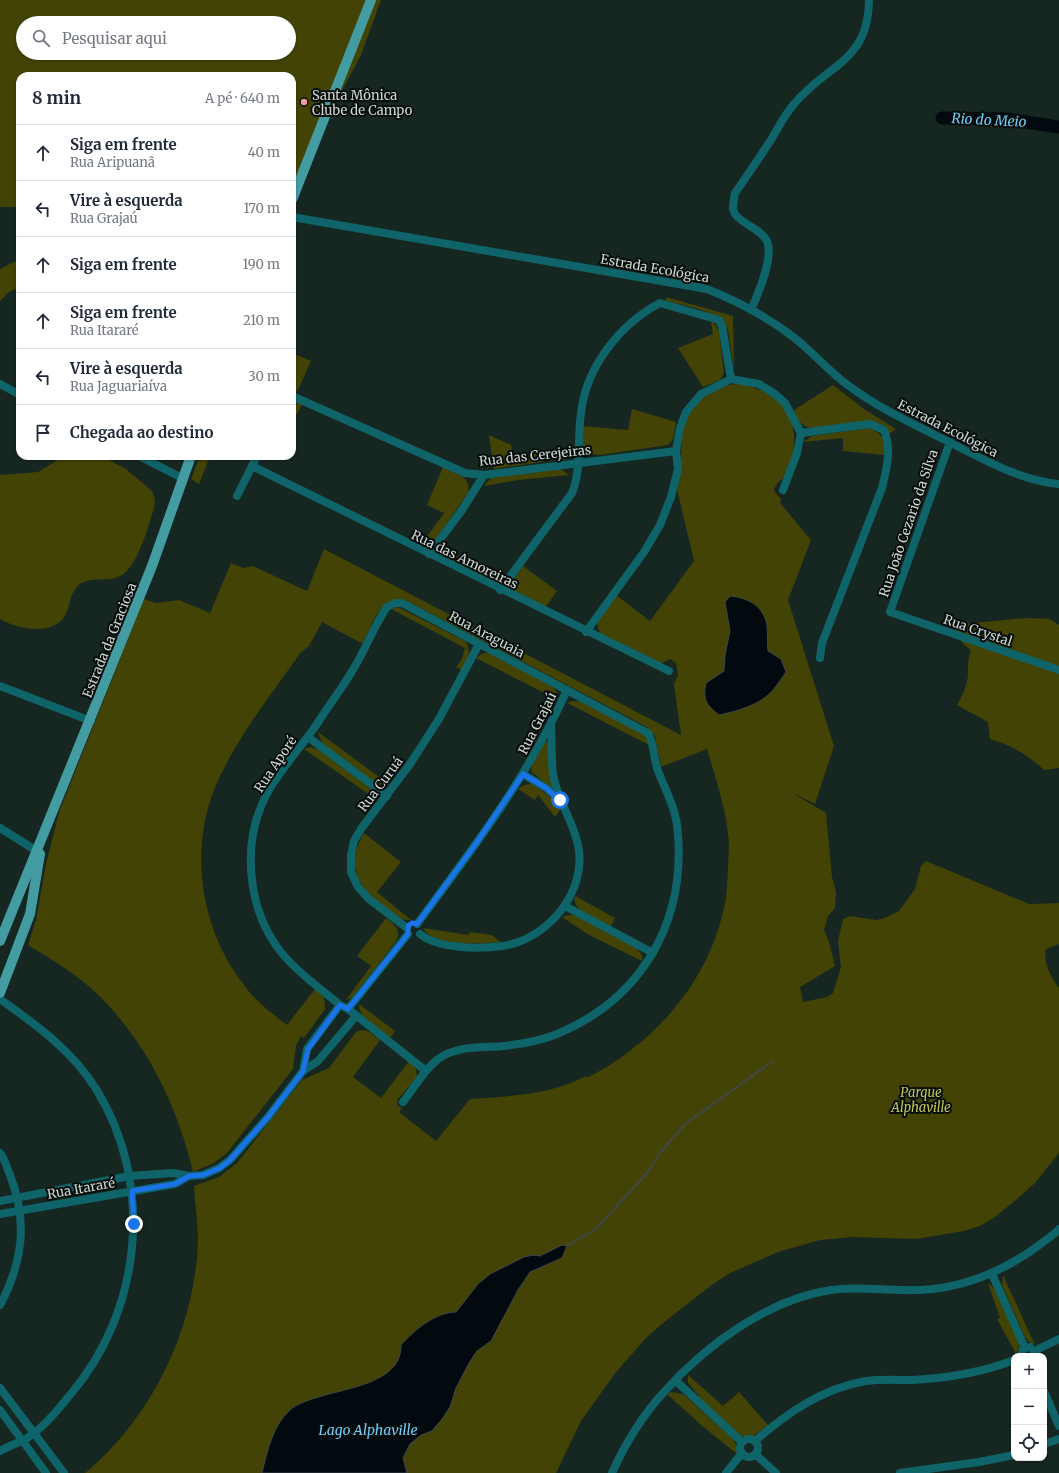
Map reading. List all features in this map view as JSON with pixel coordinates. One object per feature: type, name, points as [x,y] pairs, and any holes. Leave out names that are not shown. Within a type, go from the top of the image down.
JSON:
[{"type":"main road","points":[[296,190],[371,0]]},
{"type":"main road","name":"Estrada da Graciosa","points":[[0,941],[39,852],[46,831],[91,721],[152,566],[190,460]]},
{"type":"main road","name":"Estrada da Graciosa","points":[[0,993],[30,914],[39,852]]},
{"type":"street","points":[[751,310],[764,281],[768,250],[766,241],[761,234],[736,216],[733,209],[735,193],[794,104],[819,79],[853,52],[861,42],[869,18],[869,0]]},
{"type":"street","name":"Estrada Ecológica","points":[[296,218],[707,289],[751,310],[792,336],[848,385],[871,401],[910,423],[1009,472],[1045,483],[1059,484]]},
{"type":"street","points":[[500,590],[572,493],[576,482],[579,462],[578,452],[581,410],[590,380],[600,359],[617,337],[634,320],[647,310],[660,303],[719,320],[722,326],[731,379]]},
{"type":"street","points":[[586,632],[644,552],[660,524],[671,497],[678,469],[676,451],[680,428],[686,412],[701,394],[731,379],[759,384],[786,403],[801,434],[797,453],[783,490]]},
{"type":"street","points":[[0,384],[16,393]]},
{"type":"street","name":"Rua das Cerejeiras","points":[[296,398],[464,473],[484,475],[676,451]]},
{"type":"street","points":[[801,434],[870,424],[884,430],[889,442],[888,465],[882,488],[822,643],[820,658]]},
{"type":"street","name":"Rua João Cezario da Silva","points":[[890,612],[950,442]]},
{"type":"street","points":[[148,460],[184,479]]},
{"type":"street","points":[[237,496],[255,460]]},
{"type":"street","name":"Rua das Amoreiras","points":[[252,466],[500,590],[669,672]]},
{"type":"street","points":[[429,554],[462,510],[484,475]]},
{"type":"street","name":"Rua Araguaia","points":[[395,603],[402,603],[648,733],[653,742],[653,754],[657,769],[674,811],[678,833],[678,876],[669,920],[653,953],[628,986],[610,1003],[581,1023],[556,1034],[532,1042],[451,1051],[438,1059],[426,1071],[404,1102]]},
{"type":"street","name":"Rua Aporé","points":[[395,603],[387,607],[353,669],[308,737],[269,790],[258,813],[252,844],[251,874],[256,904],[268,930],[285,956],[340,1005],[348,1009],[426,1071]]},
{"type":"street","name":"Rua Crystal","points":[[890,612],[1059,670]]},
{"type":"street","name":"Rua Curuá","points":[[408,931],[369,899],[358,887],[352,872],[351,855],[354,841],[361,829],[387,796],[439,719],[479,644]]},
{"type":"street","points":[[0,686],[91,721]]},
{"type":"street","name":"Rua Grajaú","points":[[417,924],[475,845],[523,774],[551,726],[567,690]]},
{"type":"street","points":[[420,934],[439,943],[461,947],[488,948],[506,945],[523,941],[538,933],[553,920],[565,906],[573,890],[578,870],[579,847],[573,826],[560,800],[553,774],[551,726]]},
{"type":"street","points":[[308,737],[387,796]]},
{"type":"street","points":[[523,774],[546,788],[560,800]]},
{"type":"street","points":[[0,828],[39,852]]},
{"type":"street","points":[[565,906],[653,953]]},
{"type":"street","points":[[348,1009],[408,931],[412,923],[417,924],[421,928],[420,934]]},
{"type":"street","points":[[408,931],[414,937],[420,934]]},
{"type":"street","points":[[0,999],[43,1030],[76,1062],[96,1088],[115,1124],[130,1176],[134,1204],[132,1254],[126,1286],[115,1323],[98,1356],[82,1380],[60,1407],[34,1433],[22,1441],[0,1451]]},
{"type":"street","points":[[303,1071],[308,1049],[340,1005]]},
{"type":"street","points":[[303,1071],[318,1061],[356,1016]]},
{"type":"street","name":"Rua Itararé","points":[[0,1201],[130,1176],[173,1173],[189,1176],[203,1175],[220,1168],[230,1160],[268,1117],[303,1071]]},
{"type":"street","points":[[0,1153],[18,1198],[21,1227],[20,1256],[12,1283],[0,1305]]},
{"type":"street","name":"Rua Itararé","points":[[0,1214],[20,1212],[175,1184],[189,1176]]},
{"type":"street","points":[[612,1473],[623,1449],[664,1392],[720,1341],[773,1308],[804,1296],[830,1290],[857,1287],[902,1290],[943,1288],[992,1274],[1024,1256],[1059,1229]]},
{"type":"street","points":[[992,1274],[1025,1348]]},
{"type":"street","points":[[1037,1353],[1059,1339]]},
{"type":"street","points":[[1025,1348],[1031,1348],[1034,1353]]},
{"type":"street","points":[[1022,1353],[1025,1348]]},
{"type":"street","points":[[755,1441],[782,1418],[797,1408],[845,1386],[867,1381],[940,1378],[964,1375],[997,1367],[1011,1361]]},
{"type":"street","points":[[676,1381],[742,1442]]},
{"type":"street","points":[[0,1388],[64,1473]]},
{"type":"street","points":[[1047,1398],[1059,1426]]},
{"type":"street","points":[[0,1410],[46,1473]]},
{"type":"street","points":[[749,1439],[755,1441],[758,1447],[755,1454],[748,1457],[742,1453],[740,1447],[742,1442],[749,1439]]},
{"type":"street","points":[[1047,1443],[1059,1439]]},
{"type":"street","points":[[726,1473],[742,1453]]},
{"type":"street","points":[[755,1454],[776,1473]]},
{"type":"street","points":[[900,1473],[972,1464],[1011,1456]]},
{"type":"green space","name":"Santa Mônica Clube de Campo","points":[[0,0],[381,0],[361,55],[320,132],[296,191],[296,72],[16,72],[16,207],[0,207]]},
{"type":"green space","points":[[16,261],[16,289],[9,292],[0,301],[0,269]]},
{"type":"green space","points":[[666,297],[733,316],[734,370],[728,330],[724,323],[710,313],[666,301]]},
{"type":"green space","points":[[711,321],[716,325],[719,332],[724,373],[720,380],[703,387],[678,348],[713,334]]},
{"type":"green space","points":[[296,355],[311,361],[297,392],[296,390]]},
{"type":"green space","name":"Parque Alphaville","points":[[739,384],[756,388],[770,395],[781,404],[793,427],[794,441],[792,457],[786,473],[774,491],[781,499],[780,503],[811,540],[788,600],[834,746],[815,804],[791,792],[826,813],[832,877],[836,892],[835,908],[828,916],[824,930],[829,942],[835,966],[800,987],[803,1002],[827,997],[833,993],[841,967],[838,941],[843,919],[850,916],[876,920],[885,918],[899,911],[915,889],[921,866],[926,861],[1029,904],[1059,903],[1059,944],[1046,949],[1045,954],[1048,970],[1059,988],[1059,1153],[1035,1183],[995,1217],[980,1226],[964,1231],[916,1239],[853,1237],[820,1240],[778,1252],[730,1273],[713,1284],[663,1323],[647,1337],[616,1372],[581,1421],[556,1473],[85,1473],[109,1451],[130,1426],[166,1369],[179,1338],[195,1274],[198,1227],[194,1186],[219,1177],[237,1163],[302,1080],[329,1068],[356,1032],[363,1030],[369,1032],[380,1040],[353,1077],[381,1098],[409,1061],[416,1068],[417,1077],[398,1099],[397,1105],[402,1108],[399,1112],[436,1141],[470,1099],[530,1094],[559,1087],[586,1076],[587,1078],[634,1048],[655,1030],[690,988],[704,964],[715,939],[724,907],[727,886],[729,838],[727,823],[707,749],[661,767],[655,736],[647,727],[405,600],[396,599],[383,607],[378,613],[363,644],[322,622],[309,646],[301,652],[255,717],[224,767],[216,785],[208,810],[203,835],[201,861],[203,886],[208,912],[216,936],[227,959],[251,994],[287,1025],[315,989],[324,997],[325,1009],[304,1038],[301,1036],[296,1046],[293,1069],[227,1153],[214,1163],[193,1172],[187,1149],[171,1104],[161,1082],[137,1042],[108,1005],[90,987],[60,965],[28,945],[36,920],[46,864],[59,812],[144,599],[156,603],[179,600],[210,613],[231,563],[243,568],[253,566],[307,591],[324,549],[681,735],[674,684],[678,675],[676,663],[670,659],[660,664],[600,634],[597,623],[616,595],[650,621],[694,561],[677,489],[680,472],[682,434],[687,417],[703,397],[726,385]]},
{"type":"green space","points":[[833,385],[864,409],[896,429],[889,434],[882,426],[812,428],[802,424],[794,410]]},
{"type":"green space","points":[[296,403],[302,404],[296,414]]},
{"type":"green space","points":[[632,409],[676,422],[673,439],[668,445],[600,455],[590,454],[583,449],[582,426],[628,430]]},
{"type":"green space","points":[[869,428],[881,435],[883,438],[885,455],[843,451],[843,438],[803,442],[812,436]]},
{"type":"green space","points":[[489,435],[511,445],[514,456],[575,449],[568,458],[494,469]]},
{"type":"green space","points":[[58,460],[109,460],[126,469],[152,491],[155,500],[149,525],[141,547],[131,566],[125,573],[118,577],[90,580],[80,584],[76,587],[72,595],[64,617],[51,627],[43,629],[15,626],[0,619],[0,475],[38,472]]},
{"type":"green space","points":[[198,460],[208,460],[199,484],[191,479]]},
{"type":"green space","points":[[443,467],[457,473],[465,479],[469,487],[468,493],[435,540],[427,546],[420,546],[444,513],[427,505]]},
{"type":"green space","points":[[561,469],[569,475],[518,480],[484,486],[491,478]]},
{"type":"green space","points":[[440,546],[501,581],[495,582],[443,557]]},
{"type":"green space","points":[[523,566],[557,591],[545,608],[516,593],[513,585],[514,578]]},
{"type":"green space","points":[[398,607],[465,641],[469,648],[469,652],[462,670],[456,667],[462,659],[465,648],[391,609]]},
{"type":"green space","points":[[1027,618],[1050,619],[1059,625],[1059,768],[1044,770],[1019,751],[990,739],[988,722],[957,705],[967,683],[971,650],[963,644],[952,625]]},
{"type":"green space","points":[[483,653],[489,653],[553,687],[558,694],[558,700],[476,658]]},
{"type":"green space","points":[[580,701],[645,735],[649,745],[567,703]]},
{"type":"green space","points":[[318,732],[390,785],[381,785],[376,783],[322,743]]},
{"type":"green space","points":[[545,742],[548,742],[555,792],[531,771],[532,765]]},
{"type":"green space","points":[[311,747],[319,750],[373,791],[377,800],[304,749]]},
{"type":"green space","points":[[532,784],[549,796],[561,809],[555,817],[538,795],[535,800],[518,789],[524,785]]},
{"type":"green space","points":[[364,833],[401,862],[377,892],[411,920],[399,918],[379,902],[363,886],[358,877],[355,867],[355,857],[358,845]]},
{"type":"green space","points":[[575,896],[615,918],[611,926],[581,911],[575,902]]},
{"type":"green space","points":[[574,915],[636,948],[642,955],[642,961],[589,935],[562,917]]},
{"type":"green space","points":[[386,918],[397,930],[397,940],[352,998],[346,1000],[371,966],[357,956]]},
{"type":"green space","points":[[423,928],[468,935],[470,932],[492,935],[500,942],[458,943],[446,941],[428,934]]},
{"type":"green space","points":[[359,1004],[395,1031],[390,1038],[365,1019]]},
{"type":"green space","points":[[1003,1275],[1035,1345],[1029,1342],[1025,1337],[1002,1285]]},
{"type":"green space","points":[[988,1283],[994,1288],[1018,1340],[1019,1348],[1016,1353],[997,1319],[1000,1318]]},
{"type":"green space","points":[[688,1375],[723,1406],[739,1392],[768,1425],[752,1437],[745,1437],[738,1434],[697,1397],[699,1396],[688,1383]]},
{"type":"green space","points":[[671,1392],[683,1394],[732,1438],[737,1446],[737,1454],[701,1425],[667,1394]]},
{"type":"water","points":[[730,596],[749,601],[762,612],[767,625],[768,651],[781,659],[786,672],[773,690],[762,700],[741,709],[719,715],[706,701],[705,689],[706,683],[724,671],[725,655],[730,631],[725,602]]},
{"type":"water","name":"Lago Alphaville","points":[[562,1245],[567,1246],[562,1258],[530,1272],[518,1290],[491,1341],[477,1351],[469,1363],[456,1388],[450,1407],[442,1419],[432,1431],[421,1435],[410,1444],[403,1458],[407,1473],[262,1473],[275,1431],[284,1416],[290,1410],[319,1397],[373,1381],[388,1372],[398,1361],[401,1345],[412,1334],[433,1318],[456,1312],[478,1284],[490,1274],[524,1257],[533,1255],[540,1256]]},
{"type":"waterway","name":"Rio do Meio","points":[[942,118],[1007,119],[1059,127]]},
{"type":"waterway","points":[[567,1246],[597,1228],[646,1174],[660,1153],[685,1124],[773,1061]]},
{"type":"place","name":"Santa Mônica Clube de Campo","points":[[304,102]]},
{"type":"route","points":[[134,1224],[134,1204],[132,1191],[175,1184],[189,1176],[203,1175],[220,1168],[230,1160],[268,1117],[303,1071],[308,1049],[319,1032],[340,1005],[348,1009],[408,934],[408,926],[412,923],[417,924],[475,845],[523,774],[546,788],[560,800]]}]
